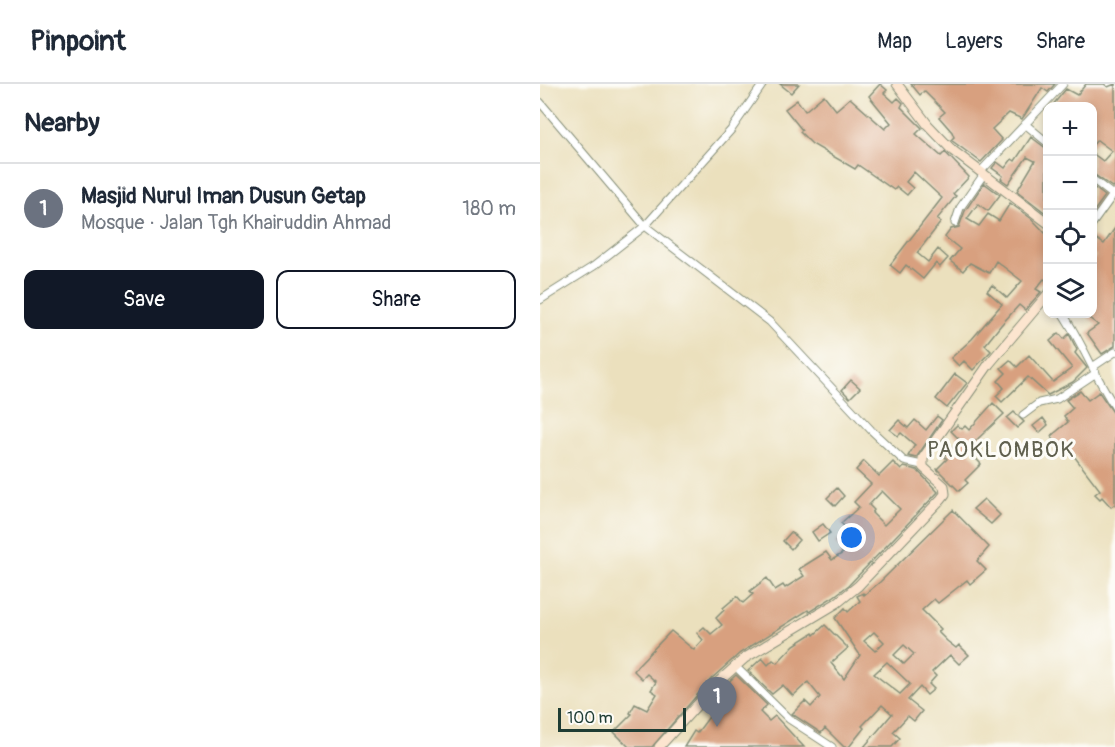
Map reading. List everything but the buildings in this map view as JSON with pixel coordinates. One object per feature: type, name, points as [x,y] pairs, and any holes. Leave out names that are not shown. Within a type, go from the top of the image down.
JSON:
[{"type":"street","points":[[540,300],[594,267],[645,226],[731,130],[763,84]]},
{"type":"street","points":[[897,84],[928,125],[952,150],[1043,220]]},
{"type":"street","points":[[955,223],[960,208],[982,172],[1063,84]]},
{"type":"street","points":[[540,102],[645,226],[770,322],[871,430],[904,461],[922,465],[944,486],[945,492],[920,523],[847,595],[755,651],[735,666],[659,747]]},
{"type":"street","points":[[1025,124],[1043,140]]},
{"type":"street","points":[[1097,182],[1114,194],[1097,217]]},
{"type":"street","points":[[922,465],[926,452],[954,411],[1043,300]]},
{"type":"street","points":[[1065,318],[1115,406]]},
{"type":"street","points":[[1023,415],[1039,404],[1057,399],[1115,352]]},
{"type":"street","points":[[735,666],[800,728],[832,747]]},
{"type":"place","name":"Masjid Nurul Iman Dusun Getap","points":[[717,727]]},
{"type":"district","name":"PAOKLOMBOK","points":[[1001,449]]}]
